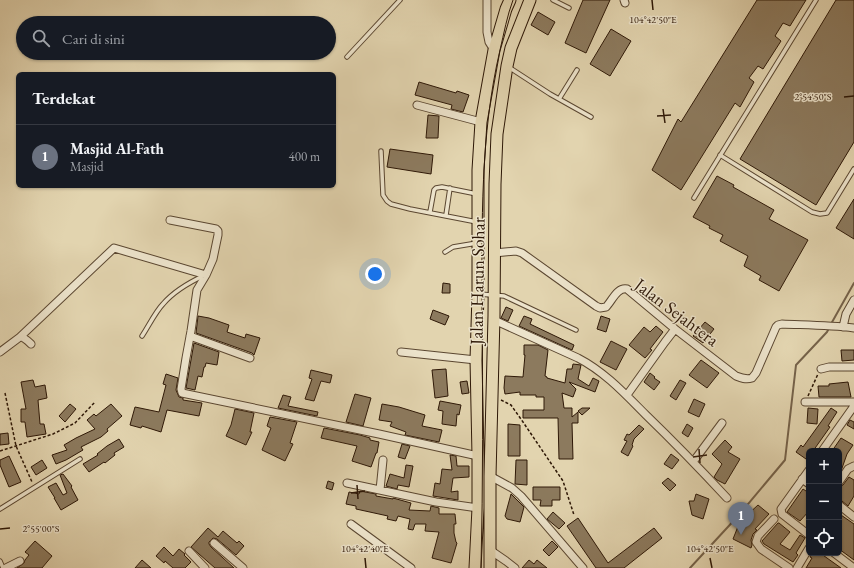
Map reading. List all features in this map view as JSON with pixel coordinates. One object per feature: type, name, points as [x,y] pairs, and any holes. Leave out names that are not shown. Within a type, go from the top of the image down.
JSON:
[{"type":"highway","name":"Jalan Harun Sohar","points":[[475,568],[478,508],[476,360],[478,294],[478,170],[482,122],[494,50],[510,0]]},
{"type":"highway","name":"Jalan Harun Sohar","points":[[490,568],[495,184],[498,134],[507,66],[511,48],[530,0]]},
{"type":"street","points":[[487,0],[487,32],[489,42],[494,50]]},
{"type":"street","points":[[417,105],[482,122]]},
{"type":"street","points":[[170,220],[216,229],[218,231],[213,259],[197,290],[181,389],[182,393],[478,456]]},
{"type":"street","points":[[0,352],[20,337],[114,248],[206,275]]},
{"type":"street","name":"Jalan Sejahtera","points":[[494,254],[516,251],[522,253],[600,308],[606,307],[620,290],[624,288],[627,289],[675,329],[736,376],[742,378],[752,378],[756,373],[778,325],[841,327]]},
{"type":"street","points":[[854,300],[841,327],[854,328]]},
{"type":"street","points":[[494,320],[589,364],[598,370],[627,395],[727,498]]},
{"type":"street","points":[[627,395],[675,329]]},
{"type":"street","points":[[190,336],[250,358]]},
{"type":"street","points":[[20,337],[25,338],[31,344]]},
{"type":"street","points":[[401,352],[476,360]]},
{"type":"street","points":[[821,369],[829,367],[854,366]]},
{"type":"street","points":[[805,402],[854,402]]},
{"type":"street","points":[[824,448],[854,406]]},
{"type":"street","points":[[693,462],[722,423]]},
{"type":"street","points":[[380,490],[383,460]]},
{"type":"street","points":[[842,478],[848,469],[854,466]]},
{"type":"street","points":[[806,474],[781,509],[782,514],[806,533]]},
{"type":"street","points":[[490,476],[512,488],[521,496],[583,568]]},
{"type":"street","points":[[802,479],[806,482]]},
{"type":"street","points":[[347,482],[436,502],[478,508]]},
{"type":"street","points":[[842,507],[854,517]]},
{"type":"street","points":[[774,519],[758,536],[756,542],[761,549],[789,568]]},
{"type":"street","points":[[351,524],[411,568]]},
{"type":"street","points":[[214,543],[243,568]]},
{"type":"street","points":[[490,550],[515,568]]},
{"type":"street","points":[[189,551],[205,568]]},
{"type":"street","points":[[797,568],[806,553]]},
{"type":"street","points":[[838,556],[854,568]]},
{"type":"street","points":[[6,568],[20,561]]},
{"type":"lane","points":[[347,57],[400,0]]},
{"type":"lane","points":[[553,0],[569,8]]},
{"type":"lane","points":[[694,198],[816,0]]},
{"type":"lane","points":[[507,66],[559,99],[591,117]]},
{"type":"lane","points":[[559,99],[577,70]]},
{"type":"lane","points":[[381,151],[383,195],[384,198],[391,204],[478,222]]},
{"type":"lane","points":[[720,155],[812,212],[820,214],[827,213],[854,169]]},
{"type":"lane","points":[[430,212],[434,190],[436,188],[450,188],[478,194]]},
{"type":"lane","points":[[446,215],[450,188]]},
{"type":"lane","points":[[444,252],[453,247],[478,242]]},
{"type":"lane","points":[[142,336],[162,304],[176,292],[206,275]]},
{"type":"lane","points":[[478,294],[504,296],[576,330]]},
{"type":"lane","points":[[0,509],[80,459]]},
{"type":"lane","points":[[0,560],[3,568]]},
{"type":"path","points":[[805,402],[821,369]]},
{"type":"path","points":[[5,393],[16,446],[34,488]]},
{"type":"path","points":[[492,397],[511,405],[523,422],[563,481],[574,515]]},
{"type":"path","points":[[0,451],[53,434],[75,423],[95,402]]},
{"type":"building","points":[[583,0],[610,0],[586,53],[565,43]]},
{"type":"building","points":[[757,0],[806,0],[790,26],[783,23],[775,36],[781,41],[763,69],[758,66],[749,78],[754,82],[740,107],[735,103],[681,190],[652,170],[678,119],[681,122]]},
{"type":"building","points":[[836,0],[854,0],[854,142],[816,205],[740,159]]},
{"type":"building","points":[[538,12],[555,22],[548,35],[531,25]]},
{"type":"building","points":[[611,29],[631,41],[610,76],[590,64]]},
{"type":"building","points":[[419,82],[456,93],[457,91],[469,95],[463,112],[451,109],[452,105],[415,95]]},
{"type":"building","points":[[428,115],[439,116],[438,138],[426,138]]},
{"type":"building","points":[[390,149],[433,155],[431,174],[387,167]]},
{"type":"building","points":[[717,176],[734,185],[733,187],[774,210],[769,219],[808,240],[779,291],[759,280],[761,276],[744,266],[748,256],[720,241],[723,235],[709,228],[710,226],[693,217]]},
{"type":"building","points":[[854,199],[854,239],[836,228]]},
{"type":"building","points":[[443,283],[450,284],[450,293],[442,293]]},
{"type":"building","points":[[506,307],[513,310],[508,321],[501,318]]},
{"type":"building","points":[[433,310],[449,316],[445,325],[430,319]]},
{"type":"building","points":[[198,316],[229,325],[227,332],[245,338],[246,334],[260,338],[254,355],[196,333]]},
{"type":"building","points":[[524,316],[532,319],[530,324],[574,345],[572,350],[519,326]]},
{"type":"building","points":[[601,316],[610,319],[606,332],[597,329]]},
{"type":"building","points":[[705,322],[714,329],[703,343],[693,336]]},
{"type":"building","points":[[656,326],[663,332],[650,349],[652,350],[645,358],[629,345],[644,327],[650,332]]},
{"type":"building","points":[[611,341],[627,349],[616,370],[600,362]]},
{"type":"building","points":[[194,343],[219,352],[217,365],[206,363],[202,377],[198,376],[195,390],[186,388]]},
{"type":"building","points":[[524,345],[538,345],[548,350],[545,376],[547,378],[565,383],[567,369],[572,369],[573,364],[581,365],[578,379],[589,386],[593,378],[599,381],[595,392],[569,382],[576,389],[573,397],[562,393],[564,408],[572,408],[572,417],[578,412],[578,423],[572,423],[573,459],[559,459],[558,418],[523,418],[523,410],[544,410],[544,397],[536,397],[536,395],[520,395],[520,392],[505,394],[505,376],[523,377],[525,355]]},
{"type":"building","points":[[841,350],[854,350],[854,360],[842,361]]},
{"type":"building","points":[[701,360],[719,373],[707,388],[689,375]]},
{"type":"building","points":[[446,369],[448,396],[435,398],[432,370]]},
{"type":"building","points":[[311,370],[332,375],[330,383],[321,381],[314,401],[305,399],[312,379],[309,378]]},
{"type":"building","points":[[650,373],[660,382],[654,390],[644,382]]},
{"type":"building","points":[[166,374],[178,378],[176,390],[179,397],[183,398],[183,400],[202,403],[199,416],[167,410],[161,432],[142,426],[141,428],[130,425],[135,407],[159,412],[166,385],[163,384]]},
{"type":"building","points":[[33,380],[35,387],[45,385],[47,398],[38,400],[40,424],[44,424],[46,434],[27,437],[25,422],[21,422],[21,409],[26,409],[21,382]]},
{"type":"building","points":[[680,380],[686,383],[676,400],[670,396]]},
{"type":"building","points":[[467,381],[469,393],[462,394],[460,382]]},
{"type":"building","points":[[848,382],[851,397],[819,397],[818,386],[829,386],[829,384]]},
{"type":"building","points":[[355,394],[371,398],[363,426],[346,422]]},
{"type":"building","points":[[283,395],[291,397],[288,406],[318,412],[317,416],[278,408]]},
{"type":"building","points":[[694,399],[705,404],[699,417],[688,412]]},
{"type":"building","points":[[440,401],[461,405],[459,415],[457,414],[456,426],[442,424],[443,411],[438,410]]},
{"type":"building","points":[[70,404],[76,409],[65,422],[59,416]]},
{"type":"building","points":[[111,404],[122,416],[107,429],[108,431],[101,437],[81,447],[83,450],[56,464],[52,455],[67,450],[64,445],[95,429],[87,420],[94,414],[96,416]]},
{"type":"building","points":[[382,404],[399,407],[425,415],[422,426],[442,430],[439,442],[405,435],[406,432],[390,426],[392,422],[379,420]]},
{"type":"building","points":[[582,408],[590,408],[582,415],[578,411]]},
{"type":"building","points":[[808,408],[818,409],[817,424],[807,423]]},
{"type":"building","points":[[831,408],[837,412],[828,426],[830,427],[815,448],[806,448],[806,459],[796,452],[801,445],[803,447]]},
{"type":"building","points":[[235,409],[254,413],[250,432],[252,432],[246,445],[226,436],[231,425]]},
{"type":"building","points":[[270,417],[297,422],[290,443],[293,444],[285,461],[262,450],[271,428],[267,426]]},
{"type":"building","points":[[850,420],[854,422],[854,429],[847,425]]},
{"type":"building","points":[[508,424],[520,425],[520,456],[508,456]]},
{"type":"building","points":[[687,424],[693,428],[688,437],[682,433]]},
{"type":"building","points":[[639,425],[644,429],[634,439],[633,446],[628,456],[621,452],[627,441],[624,440],[627,434],[629,435]]},
{"type":"building","points":[[324,428],[360,435],[370,438],[370,440],[379,442],[377,453],[371,467],[352,461],[357,446],[321,438]]},
{"type":"building","points":[[8,433],[9,444],[0,445],[0,434]]},
{"type":"building","points":[[841,438],[853,445],[847,454],[842,468],[842,448],[834,448]]},
{"type":"building","points":[[119,439],[124,447],[114,453],[115,455],[105,463],[104,462],[89,472],[83,464]]},
{"type":"building","points":[[725,440],[732,447],[728,452],[740,459],[725,484],[714,477],[722,464],[712,454]]},
{"type":"building","points":[[402,444],[410,446],[405,459],[398,457]]},
{"type":"building","points":[[671,454],[679,460],[672,469],[664,464]]},
{"type":"building","points":[[450,455],[456,456],[457,466],[469,466],[469,477],[453,478],[451,492],[458,491],[458,500],[433,496],[435,483],[440,484],[442,469],[452,470]]},
{"type":"building","points":[[9,456],[21,482],[9,487],[0,465],[0,460]]},
{"type":"building","points":[[42,460],[47,468],[36,475],[31,467]]},
{"type":"building","points":[[516,460],[527,460],[527,485],[515,484]]},
{"type":"building","points":[[406,465],[413,466],[409,487],[398,485],[397,489],[386,486],[390,474],[404,478]]},
{"type":"building","points":[[63,474],[72,486],[71,487],[78,500],[61,510],[48,487],[56,483],[63,495],[67,493],[60,475]]},
{"type":"building","points":[[849,477],[854,480],[854,496],[848,506],[842,501],[843,485]]},
{"type":"building","points":[[668,478],[676,485],[670,491],[662,483]]},
{"type":"building","points":[[328,481],[334,483],[332,490],[326,488]]},
{"type":"building","points":[[533,487],[560,487],[560,500],[552,500],[552,506],[540,506],[541,500],[533,500]]},
{"type":"building","points":[[803,489],[806,491],[806,514],[800,521],[787,512]]},
{"type":"building","points":[[360,491],[376,494],[376,496],[393,498],[411,503],[409,510],[430,511],[431,506],[439,508],[439,514],[455,514],[456,524],[454,524],[454,533],[457,543],[451,563],[432,558],[439,532],[425,531],[426,524],[415,524],[413,530],[408,529],[410,519],[398,516],[396,521],[387,519],[388,516],[356,509],[356,506],[346,504],[349,492],[359,494]]},
{"type":"building","points":[[511,494],[524,507],[520,522],[507,519],[505,516]]},
{"type":"building","points":[[696,494],[709,499],[703,519],[692,515],[689,501],[694,501]]},
{"type":"building","points":[[758,505],[769,514],[755,529],[757,530],[753,534],[751,540],[751,548],[733,539],[739,524]]},
{"type":"building","points":[[553,512],[565,523],[559,529],[547,519]]},
{"type":"building","points":[[842,516],[854,524],[854,560],[842,551]]},
{"type":"building","points":[[578,518],[608,563],[654,528],[662,538],[624,568],[596,568],[567,526]]},
{"type":"building","points":[[778,523],[790,532],[780,544],[790,550],[800,535],[805,538],[796,553],[798,555],[793,562],[764,544],[762,541]]},
{"type":"building","points":[[208,528],[218,537],[223,531],[237,543],[239,541],[244,546],[236,555],[217,539],[213,538],[209,542],[211,547],[234,568],[215,568],[191,547]]},
{"type":"building","points":[[35,541],[52,556],[42,568],[17,568],[24,563],[29,555],[25,552]]},
{"type":"building","points":[[552,541],[558,547],[549,556],[543,550]]},
{"type":"building","points":[[164,547],[173,556],[179,549],[191,562],[185,568],[173,568],[165,561],[164,563],[156,556]]},
{"type":"building","points":[[824,556],[841,568],[806,568],[812,558],[810,557]]},
{"type":"building","points":[[142,560],[151,568],[135,568]]},
{"type":"building","points":[[529,560],[534,564],[537,560],[547,568],[522,568]]},
{"type":"waterway","points":[[831,324],[854,283]]},
{"type":"waterway","points":[[690,568],[738,516],[785,460],[796,365],[829,328]]},
{"type":"tram line","points":[[481,568],[483,440],[482,213],[486,147],[493,82],[513,0]]},
{"type":"place","name":"Masjid Al-Fath","points":[[741,535]]}]
